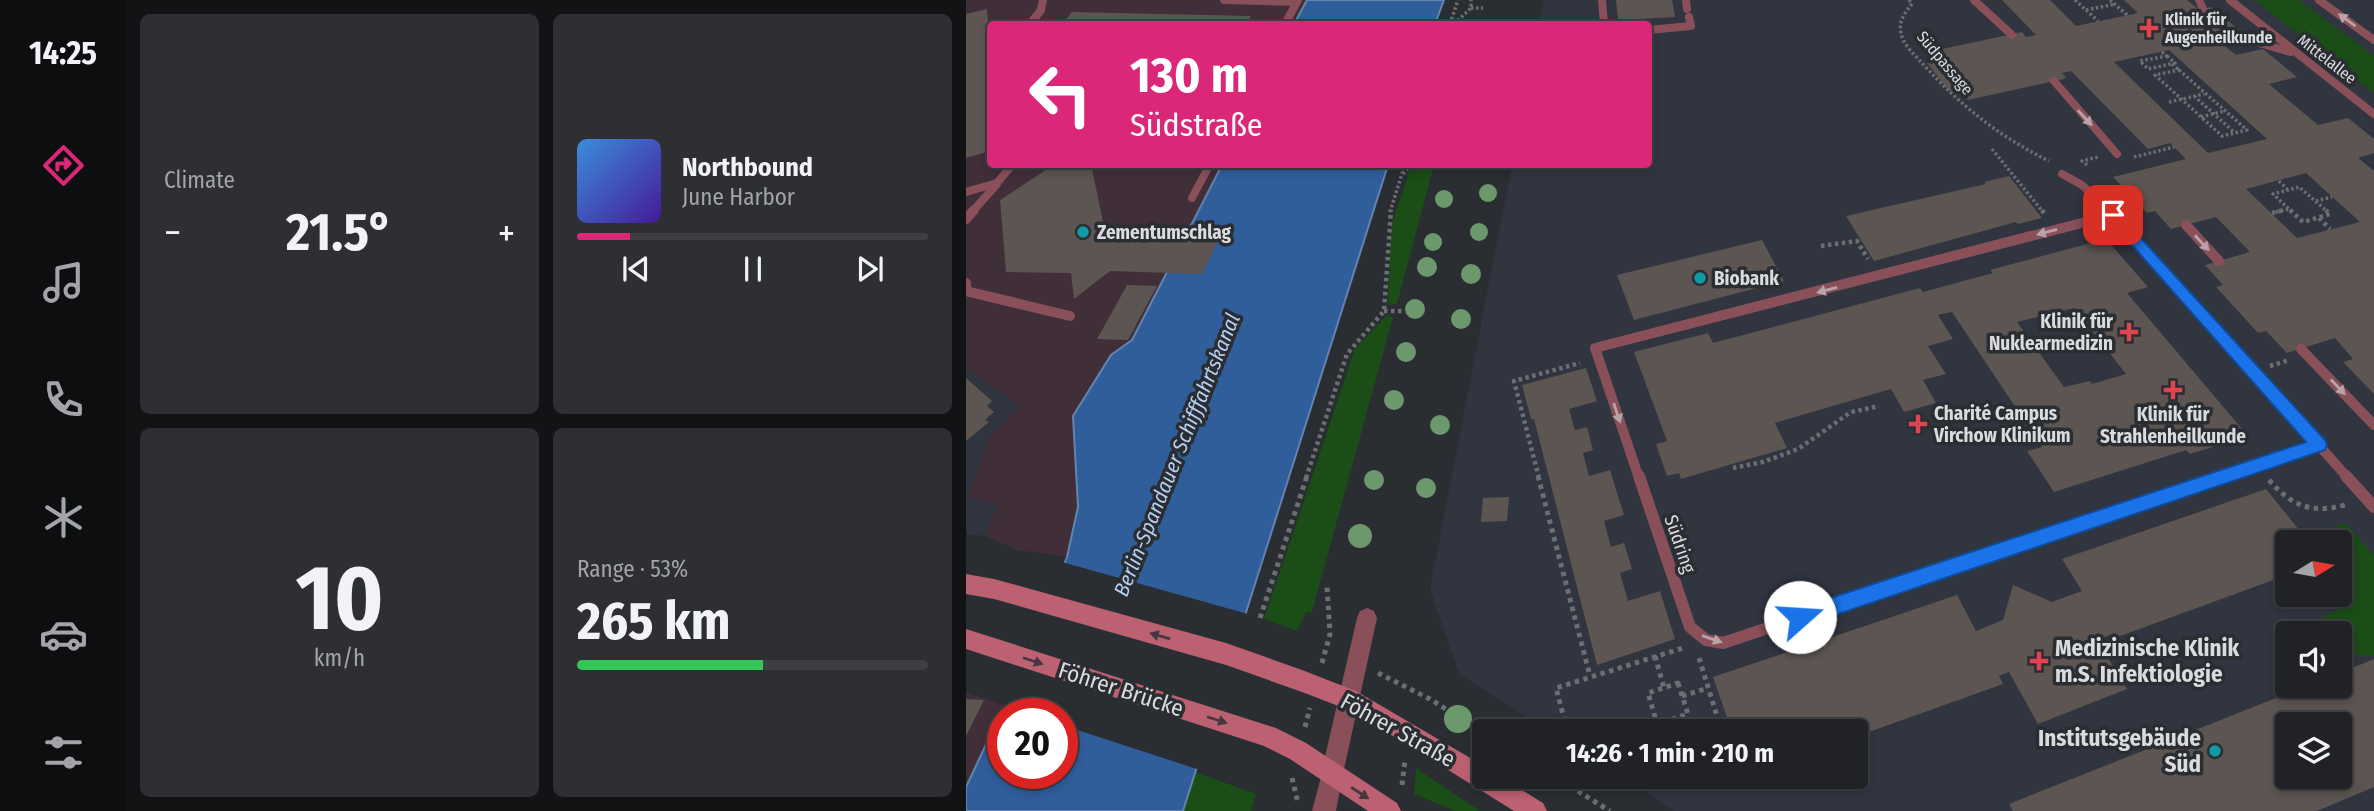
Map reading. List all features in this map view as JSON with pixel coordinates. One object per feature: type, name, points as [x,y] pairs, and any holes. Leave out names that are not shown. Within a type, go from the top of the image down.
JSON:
[{"type":"main road","name":"Föhrer Straße","points":[[966,584],[994,589],[1226,654],[1348,699],[1428,744],[1535,811]]},
{"type":"main road","name":"Föhrer Brücke","points":[[967,640],[1274,739],[1298,751]]},
{"type":"main road","points":[[1298,751],[1388,811]]},
{"type":"street","points":[[1324,811],[1367,618]]},
{"type":"lane","points":[[1032,21],[1041,10],[1043,0]]},
{"type":"lane","points":[[1224,0],[1297,1],[1287,21]]},
{"type":"lane","points":[[1602,0],[1604,21]]},
{"type":"lane","points":[[1974,0],[2012,35]]},
{"type":"lane","points":[[2199,0],[2203,9]]},
{"type":"lane","name":"Mittelallee","points":[[2230,0],[2374,114]]},
{"type":"lane","points":[[2319,0],[2328,3],[2374,40]]},
{"type":"lane","points":[[1652,30],[1691,26],[1687,8]]},
{"type":"lane","points":[[2236,36],[2297,53]]},
{"type":"lane","points":[[2054,81],[2117,154]]},
{"type":"lane","points":[[966,219],[1010,168]]},
{"type":"lane","points":[[1192,198],[1208,168]]},
{"type":"lane","points":[[2062,174],[2082,185],[2113,215],[2370,503]]},
{"type":"lane","points":[[966,192],[997,183]]},
{"type":"lane","points":[[1599,358],[1595,348],[2113,215]]},
{"type":"lane","points":[[2186,225],[2218,261]]},
{"type":"lane","points":[[966,283],[966,291],[1070,316]]},
{"type":"lane","points":[[2301,349],[2374,425]]},
{"type":"lane","name":"Südring","points":[[1599,358],[1690,627]]},
{"type":"lane","points":[[1690,627],[1706,640],[1723,643],[2319,445]]},
{"type":"path","points":[[1453,21],[1458,0]]},
{"type":"path","points":[[1471,0],[1471,8]]},
{"type":"path","name":"Südpassage","points":[[1909,0],[1912,4],[1901,22],[1901,34],[1908,47],[1947,94],[2001,135],[2050,162]]},
{"type":"path","points":[[2076,0],[2098,21]]},
{"type":"path","points":[[2110,0],[2127,15]]},
{"type":"path","points":[[2086,10],[2115,4]]},
{"type":"path","points":[[1456,21],[1471,8],[1483,8]]},
{"type":"path","points":[[2162,52],[2175,63],[2172,64]]},
{"type":"path","points":[[2167,56],[2140,61],[2148,69],[2172,64]]},
{"type":"path","points":[[2172,64],[2179,70],[2205,93],[2225,111],[2247,130],[2222,136],[2155,75],[2179,70]]},
{"type":"path","points":[[2169,102],[2205,93]]},
{"type":"path","points":[[2194,96],[2235,133]]},
{"type":"path","points":[[2201,117],[2225,111]]},
{"type":"path","points":[[2160,150],[2174,147]]},
{"type":"path","points":[[1992,149],[2058,229]]},
{"type":"path","points":[[2088,159],[2082,160],[2089,168]]},
{"type":"path","points":[[1260,618],[1347,354],[1384,311],[1389,216],[1404,168]]},
{"type":"path","points":[[1401,176],[1408,168]]},
{"type":"path","points":[[2279,181],[2288,190]]},
{"type":"path","points":[[2299,187],[2330,214],[2303,222],[2273,194],[2288,190],[2299,187]]},
{"type":"path","points":[[2316,201],[2332,197]]},
{"type":"path","points":[[2272,213],[2290,209]]},
{"type":"path","points":[[2319,218],[2330,229]]},
{"type":"path","points":[[1821,246],[1857,241]]},
{"type":"path","points":[[1384,311],[1404,312]]},
{"type":"path","points":[[1590,676],[1514,381],[1599,358]]},
{"type":"path","points":[[1733,468],[1763,462],[1798,449],[1851,412],[1880,406]]},
{"type":"path","points":[[2258,466],[2283,498],[2297,507],[2316,512],[2370,503]]},
{"type":"path","points":[[1300,811],[1293,782],[1298,751],[1330,634],[1327,587]]},
{"type":"path","points":[[1690,627],[1718,719]]},
{"type":"path","points":[[1564,719],[1556,688],[1694,644]]},
{"type":"path","points":[[1654,656],[1664,688]]},
{"type":"path","points":[[1356,666],[1392,678],[1472,726]]},
{"type":"path","points":[[1678,683],[1688,713],[1657,724],[1648,693],[1664,688],[1678,683]]},
{"type":"path","points":[[1682,696],[1708,688]]},
{"type":"path","points":[[1402,785],[1405,760]]},
{"type":"path","points":[[1574,789],[1610,811]]},
{"type":"shaded area","points":[[966,0],[1307,0],[1296,21],[987,21],[987,168],[1220,168],[1132,340],[1111,355],[1073,416],[1078,507],[1067,557],[1017,550],[985,536],[998,504],[968,498],[988,439],[1021,406],[966,368]]},
{"type":"shaded area","name":"Charité Campus Virchow Klinikum","points":[[1544,0],[2374,0],[2374,811],[1675,811],[1640,789],[1868,789],[1868,719],[1530,719],[1459,674],[1430,589],[1511,168],[1652,168],[1652,21],[1540,21]]},
{"type":"shaded area","points":[[966,368],[1021,406],[988,439],[969,498],[998,504],[985,536],[966,534]]},
{"type":"shaded area","points":[[966,692],[987,699],[987,742],[966,787]]},
{"type":"green space","points":[[2254,0],[2299,0],[2374,56],[2374,93]]},
{"type":"green space","points":[[1433,168],[1397,304],[1388,305],[1391,226],[1410,170]]},
{"type":"green space","points":[[1386,316],[1393,317],[1312,612],[1306,612],[1297,631],[1264,619],[1355,349]]},
{"type":"green space","points":[[2346,523],[2352,530],[2326,530]]},
{"type":"green space","points":[[2352,530],[2374,556],[2374,656],[2352,654],[2352,621],[2321,619],[2341,607],[2352,607]]},
{"type":"green space","points":[[1416,768],[1480,811],[1455,811],[1414,794]]},
{"type":"green space","points":[[1195,772],[1256,794],[1251,811],[1183,811]]},
{"type":"water","points":[[1307,0],[1444,0],[1436,21],[1296,21]]},
{"type":"water","name":"Berlin-Spandauer Schifffahrtskanal","points":[[1220,168],[1387,168],[1183,811],[966,811],[966,787],[987,742],[987,789],[1078,789],[1078,698],[1010,698],[1067,557],[1078,507],[1073,416],[1111,355],[1132,340]]},
{"type":"pier","points":[[1062,562],[1248,614],[1200,770],[1078,730],[1078,698],[1006,698]]},
{"type":"building","points":[[1616,0],[1672,0],[1675,17],[1618,20]]},
{"type":"building","points":[[2002,0],[2050,0],[2076,26],[2138,13],[2124,0],[2187,0],[2199,10],[2211,7],[2244,34],[2217,40],[2236,55],[2263,49],[2297,77],[2269,84],[2318,125],[2348,118],[2374,139],[2374,153],[2358,158],[2374,171],[2374,394],[2343,362],[2353,359],[2335,338],[2287,353],[2266,331],[2258,333],[2216,287],[2223,285],[2205,265],[2250,252],[2216,217],[2171,229],[2155,211],[2147,213],[2113,177],[2186,159],[2170,143],[2148,149],[2071,71],[2062,73],[2066,77],[2064,79],[1968,100],[1959,89],[1949,91],[1927,63],[1936,62],[1928,52],[2022,32],[2026,37],[2036,35]],"holes":[[[2169,50],[2267,139],[2208,153],[2114,62]],[[2306,173],[2360,222],[2297,238],[2246,189]]]},
{"type":"building","points":[[987,9],[988,21],[987,152],[966,158],[966,14]]},
{"type":"building","points":[[1072,12],[1251,16],[1248,21],[1064,21]]},
{"type":"building","name":"Zementumschlag","points":[[1049,168],[1092,168],[1105,231],[1221,234],[1202,274],[1110,271],[1074,299],[1071,273],[1006,272],[1000,200]]},
{"type":"building","points":[[2009,176],[2042,218],[2018,224],[2016,222],[1874,261],[1846,216],[1986,184],[1984,182]]},
{"type":"building","points":[[2106,239],[2148,287],[2127,293],[2248,436],[2190,454],[2186,450],[2054,492],[2027,451],[2042,447],[1952,312],[1938,315],[1953,339],[1928,346],[1946,374],[1923,380],[1936,403],[1904,412],[1891,389],[1775,423],[1787,448],[1681,479],[1679,473],[1667,476],[1656,444],[1667,441],[1634,352],[1708,333],[1713,343],[1920,288],[1923,292],[1993,273],[1990,270]],"holes":[[[2074,308],[2126,374],[2092,384],[2090,381],[2064,387],[2017,322]]]},
{"type":"building","name":"Biobank","points":[[1762,240],[1784,281],[1634,320],[1617,275]]},
{"type":"building","points":[[1127,285],[1157,286],[1128,340],[1097,339]]},
{"type":"building","points":[[1586,368],[1597,401],[1569,409],[1575,430],[1587,427],[1593,450],[1583,453],[1589,476],[1610,470],[1624,515],[1604,521],[1611,547],[1624,543],[1632,569],[1620,573],[1628,601],[1660,591],[1675,639],[1597,665],[1534,419],[1531,419],[1522,385]]},
{"type":"building","points":[[966,378],[992,401],[987,406],[994,412],[985,420],[989,422],[966,441]]},
{"type":"building","points":[[2266,489],[2299,530],[2275,530],[2275,579],[2112,639],[2110,635],[2097,640],[2127,689],[2038,724],[2009,672],[1999,676],[2003,684],[1868,732],[1868,719],[1728,719],[1713,677],[1957,595],[1976,631],[2003,620],[2013,585],[2052,602],[2082,591],[2062,559]]},
{"type":"building","points":[[1509,497],[1507,521],[1481,522],[1483,498]]},
{"type":"building","name":"Institutsgebäude Süd","points":[[2374,659],[2374,787],[2317,811],[2013,811],[2009,804],[2276,698],[2352,698],[2352,668]]},
{"type":"building","points":[[966,699],[984,700],[966,736]]},
{"type":"place","name":"Klinik für Augenheilkunde","points":[[2149,28]]},
{"type":"place","name":"Zementumschlag","points":[[1083,232]]},
{"type":"place","name":"Biobank","points":[[1700,278]]},
{"type":"place","name":"Klinik für Nuklearmedizin","points":[[2129,332]]},
{"type":"place","name":"Klinik für Strahlenheilkunde","points":[[2173,390]]},
{"type":"place","name":"Charité Campus Virchow Klinikum","points":[[1918,424]]},
{"type":"place","name":"Medizinische Klinik m.S. Infektiologie","points":[[2039,661]]},
{"type":"place","name":"Institutsgebäude Süd","points":[[2215,751]]},
{"type":"route","points":[[1800,617],[2319,445],[2113,215]]}]
